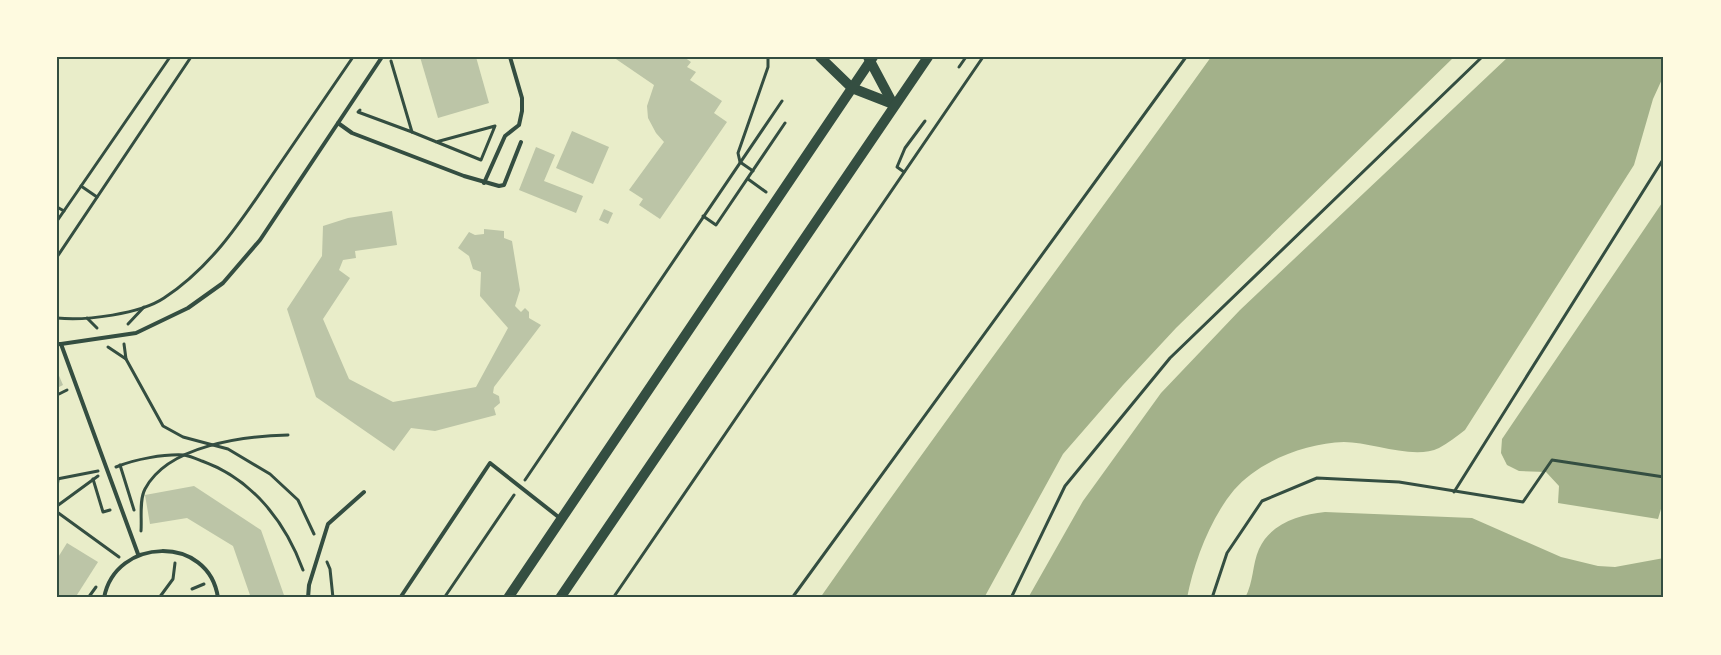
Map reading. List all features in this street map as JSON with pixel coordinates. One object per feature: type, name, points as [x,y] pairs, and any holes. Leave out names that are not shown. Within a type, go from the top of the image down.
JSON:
[{"type":"main road","points":[[820,57],[852,88],[893,104]]},
{"type":"main road","points":[[561,598],[893,104],[928,57]]},
{"type":"main road","points":[[508,598],[777,200],[870,58]]},
{"type":"main road","points":[[870,58],[893,104]]},
{"type":"lane","points":[[138,554],[59,344],[136,333],[189,308],[223,283],[260,240],[382,57]]},
{"type":"lane","points":[[484,183],[505,136],[519,125],[522,111],[522,98],[510,57]]},
{"type":"lane","points":[[338,123],[366,140],[484,183],[504,184],[521,141]]},
{"type":"lane","points":[[400,598],[490,463],[562,519]]},
{"type":"lane","points":[[308,598],[309,585],[328,524],[364,492]]},
{"type":"lane","points":[[104,598],[113,574],[124,562],[138,554],[156,549],[174,551],[197,562],[213,581],[218,598]]},
{"type":"path","points":[[57,221],[170,57]]},
{"type":"path","points":[[57,257],[191,57]]},
{"type":"path","points":[[57,318],[87,318],[133,310],[163,299],[206,264],[234,231],[353,57]]},
{"type":"path","points":[[753,171],[740,162],[738,153],[768,67],[768,57]]},
{"type":"path","points":[[959,67],[966,57]]},
{"type":"path","points":[[613,598],[983,57]]},
{"type":"path","points":[[792,598],[1186,57]]},
{"type":"path","points":[[1011,598],[1065,486],[1170,358],[1482,57]]},
{"type":"path","points":[[386,69],[391,61],[412,132]]},
{"type":"path","points":[[444,598],[782,101]]},
{"type":"path","points":[[364,104],[358,112],[480,160],[495,126]]},
{"type":"path","points":[[904,172],[897,167],[905,148],[925,121]]},
{"type":"path","points":[[436,142],[504,122]]},
{"type":"path","points":[[703,216],[716,225],[785,123]]},
{"type":"path","points":[[1454,492],[1664,158]]},
{"type":"path","points":[[748,179],[777,200]]},
{"type":"path","points":[[81,186],[97,196]]},
{"type":"path","points":[[57,207],[64,211]]},
{"type":"path","points":[[87,318],[104,339],[109,350],[126,359],[163,426],[183,438],[228,449],[270,474],[298,500],[330,569],[333,598]]},
{"type":"path","points":[[57,506],[93,479],[120,465],[185,455],[213,445],[261,436],[288,435]]},
{"type":"path","points":[[141,531],[143,491],[153,477],[185,455]]},
{"type":"path","points":[[185,455],[218,467],[254,492],[280,522],[296,551],[309,585]]},
{"type":"path","points":[[1212,598],[1227,554],[1262,501],[1317,478],[1399,482],[1523,502],[1552,460],[1664,477]]},
{"type":"path","points":[[120,465],[144,538]]},
{"type":"path","points":[[57,488],[57,478],[107,470]]},
{"type":"path","points":[[93,479],[103,512],[114,508]]},
{"type":"path","points":[[57,512],[119,556],[124,562]]},
{"type":"path","points":[[113,565],[122,550]]},
{"type":"path","points":[[159,598],[173,579],[174,551]]},
{"type":"path","points":[[88,598],[100,581]]},
{"type":"shaded area","points":[[1211,57],[1454,57],[1176,328],[1063,454],[984,598],[820,598],[916,462]]},
{"type":"shaded area","points":[[1508,57],[1664,57],[1664,75],[1653,99],[1634,165],[1465,430],[1439,448],[1429,451],[1405,451],[1344,442],[1329,443],[1299,450],[1256,470],[1225,501],[1210,527],[1194,570],[1187,598],[1028,598],[1083,501],[1161,393],[1240,310]]},
{"type":"shaded area","points":[[1664,200],[1664,499],[1658,519],[1558,503],[1559,486],[1546,472],[1519,471],[1507,465],[1501,453],[1502,439]]},
{"type":"shaded area","points":[[1325,512],[1472,518],[1561,557],[1598,566],[1615,567],[1664,558],[1664,598],[1245,598],[1255,561],[1264,540],[1287,522],[1305,515]]},
{"type":"building","points":[[420,57],[476,57],[489,103],[438,118]]},
{"type":"building","points":[[613,57],[684,57],[691,62],[687,67],[696,72],[690,80],[722,101],[714,113],[727,122],[660,219],[639,205],[643,199],[629,190],[664,142],[648,118],[647,106],[654,85]]},
{"type":"building","points":[[572,131],[609,147],[593,184],[556,168]]},
{"type":"building","points":[[536,147],[555,155],[544,181],[583,196],[576,213],[519,190]]},
{"type":"building","points":[[604,209],[613,213],[608,224],[599,220]]},
{"type":"building","points":[[392,211],[397,245],[355,251],[356,258],[343,260],[339,270],[350,278],[323,319],[349,379],[393,402],[476,387],[508,328],[480,296],[481,272],[473,269],[469,256],[458,248],[469,232],[475,235],[484,234],[484,229],[504,231],[504,238],[512,241],[520,290],[515,306],[521,312],[525,308],[529,312],[529,318],[541,325],[494,387],[493,393],[499,396],[500,403],[494,408],[496,415],[435,431],[411,428],[394,451],[316,397],[287,309],[322,256],[323,226],[348,218]]},
{"type":"building","points":[[57,371],[63,385],[57,388]]},
{"type":"building","points":[[194,486],[261,530],[285,598],[251,598],[233,546],[187,518],[150,524],[145,495]]},
{"type":"building","points":[[67,543],[98,562],[75,598],[57,598],[57,559]]}]
